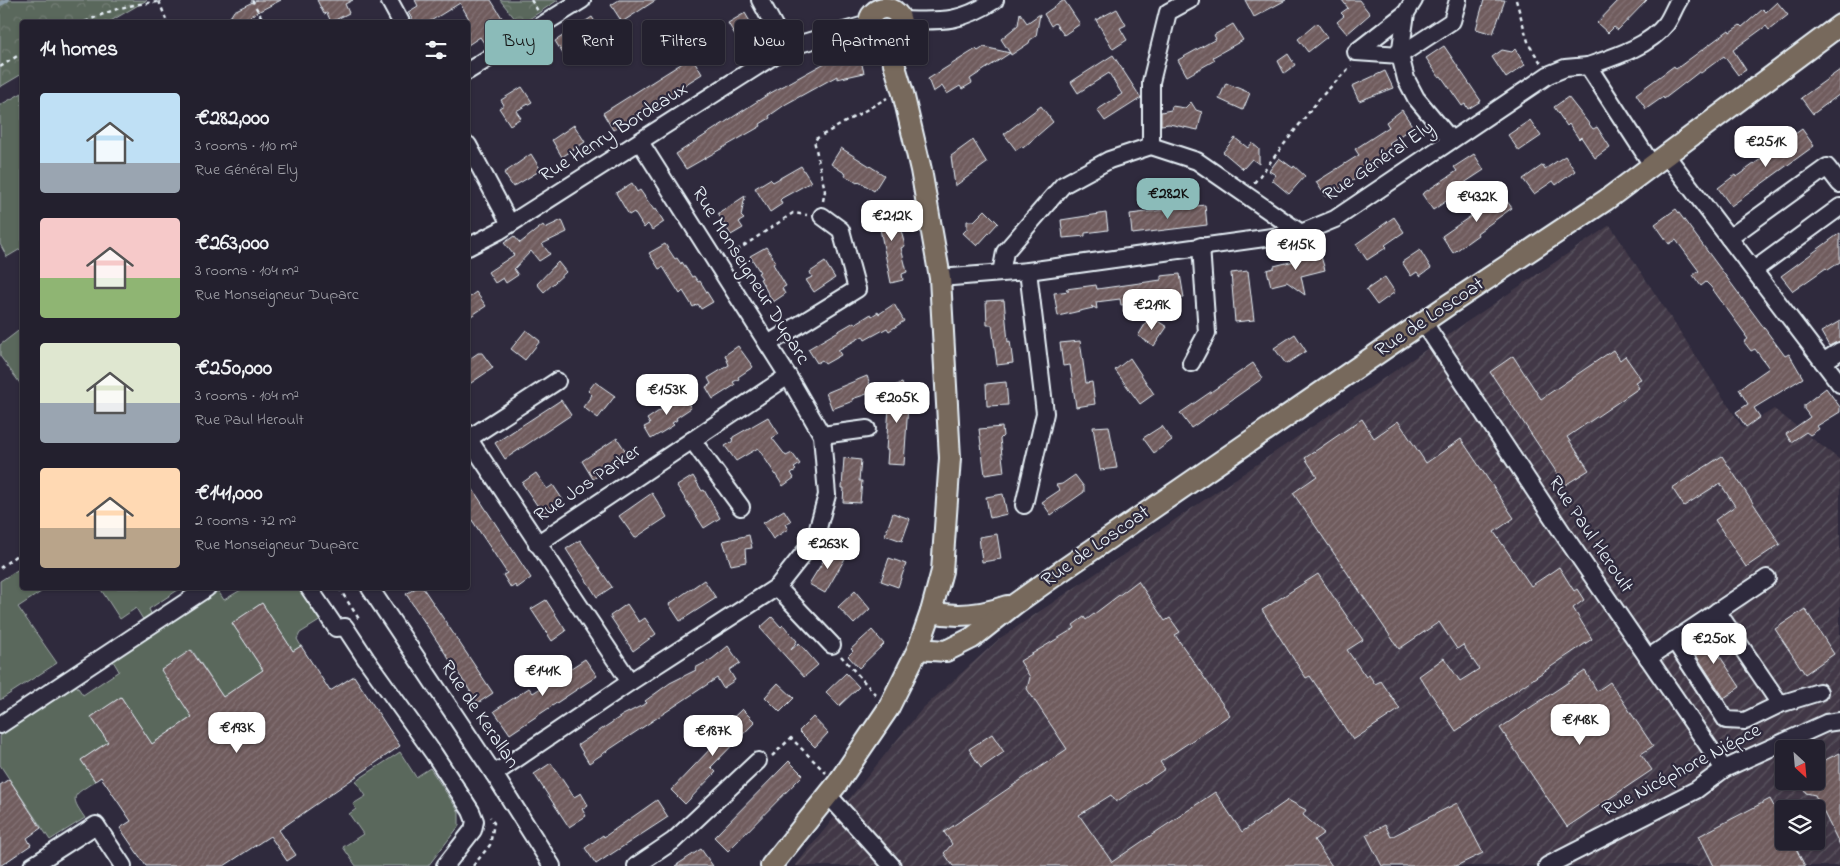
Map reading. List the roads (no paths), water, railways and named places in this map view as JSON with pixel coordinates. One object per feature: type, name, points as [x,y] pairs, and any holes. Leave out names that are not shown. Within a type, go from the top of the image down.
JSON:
[{"type":"main road","points":[[869,20],[871,14],[880,4],[896,11],[901,20]]},
{"type":"main road","name":"Rue de Loscoat","points":[[918,649],[946,650],[972,638],[1015,604],[1606,200],[1840,25]]},
{"type":"main road","points":[[771,866],[833,790],[888,709],[918,649],[931,612],[942,571],[950,458],[940,278],[921,170],[895,65]]},
{"type":"main road","name":"Rue de Loscoat","points":[[931,612],[957,616],[987,613],[1015,604]]},
{"type":"street","points":[[389,0],[400,20]]},
{"type":"street","points":[[470,70],[582,0]]},
{"type":"street","points":[[760,0],[771,20]]},
{"type":"street","points":[[928,21],[962,18],[980,10],[995,0]]},
{"type":"street","points":[[1151,146],[1151,82],[1168,12],[1190,0]]},
{"type":"street","points":[[1410,7],[1356,52],[1400,55],[1452,21],[1458,0]]},
{"type":"street","name":"Rue Général Ely","points":[[940,278],[1028,271],[1300,233],[1335,219],[1548,75],[1565,68],[1588,66],[1624,53],[1643,43],[1665,24],[1679,0]]},
{"type":"street","points":[[1410,7],[1400,55],[1406,80],[1416,98],[1451,140]]},
{"type":"street","name":"Rue Henry Bordeaux","points":[[470,246],[510,224],[760,65]]},
{"type":"street","points":[[1588,66],[1659,160],[1729,238],[1840,384]]},
{"type":"street","name":"Rue Monseigneur Duparc","points":[[494,774],[630,682],[777,587],[815,538],[827,495],[822,435],[788,376],[640,142]]},
{"type":"street","points":[[1001,273],[1005,252],[1063,184],[1109,160],[1151,146],[1197,161],[1300,233]]},
{"type":"street","points":[[470,149],[510,224]]},
{"type":"street","points":[[1729,238],[1827,167],[1840,184]]},
{"type":"street","points":[[1754,270],[1840,206]]},
{"type":"street","points":[[768,344],[857,290],[841,230],[822,216]]},
{"type":"street","points":[[1191,364],[1207,333],[1200,246]]},
{"type":"street","points":[[1024,505],[1045,413],[1028,271]]},
{"type":"street","name":"Rue Paul Heroult","points":[[1424,323],[1562,532],[1724,769]]},
{"type":"street","points":[[1823,362],[1840,351]]},
{"type":"street","name":"Rue Jos Parker","points":[[537,544],[788,376]]},
{"type":"street","points":[[470,437],[557,381]]},
{"type":"street","points":[[822,435],[867,429]]},
{"type":"street","points":[[692,440],[742,507]]},
{"type":"street","points":[[470,441],[630,682]]},
{"type":"street","points":[[1648,658],[1767,578]]},
{"type":"street","points":[[777,587],[832,646]]},
{"type":"street","points":[[0,725],[204,590]]},
{"type":"street","points":[[310,590],[336,628],[345,627],[366,660],[434,754],[471,811],[475,821],[472,830],[445,866]]},
{"type":"street","name":"Rue de Kerallan","points":[[371,590],[494,774],[552,866]]},
{"type":"street","points":[[1718,611],[1780,704]]},
{"type":"street","points":[[1674,640],[1726,720],[1745,721],[1780,704],[1820,692]]},
{"type":"street","name":"Rue Nicéphore Niépce","points":[[1547,866],[1696,790],[1724,769],[1826,723],[1840,721]]},
{"type":"street","points":[[636,866],[674,841],[758,761]]},
{"type":"street","points":[[833,790],[892,866]]},
{"type":"street","points":[[32,866],[96,825],[123,866]]},
{"type":"waterway","points":[[0,4],[7,0]]}]
